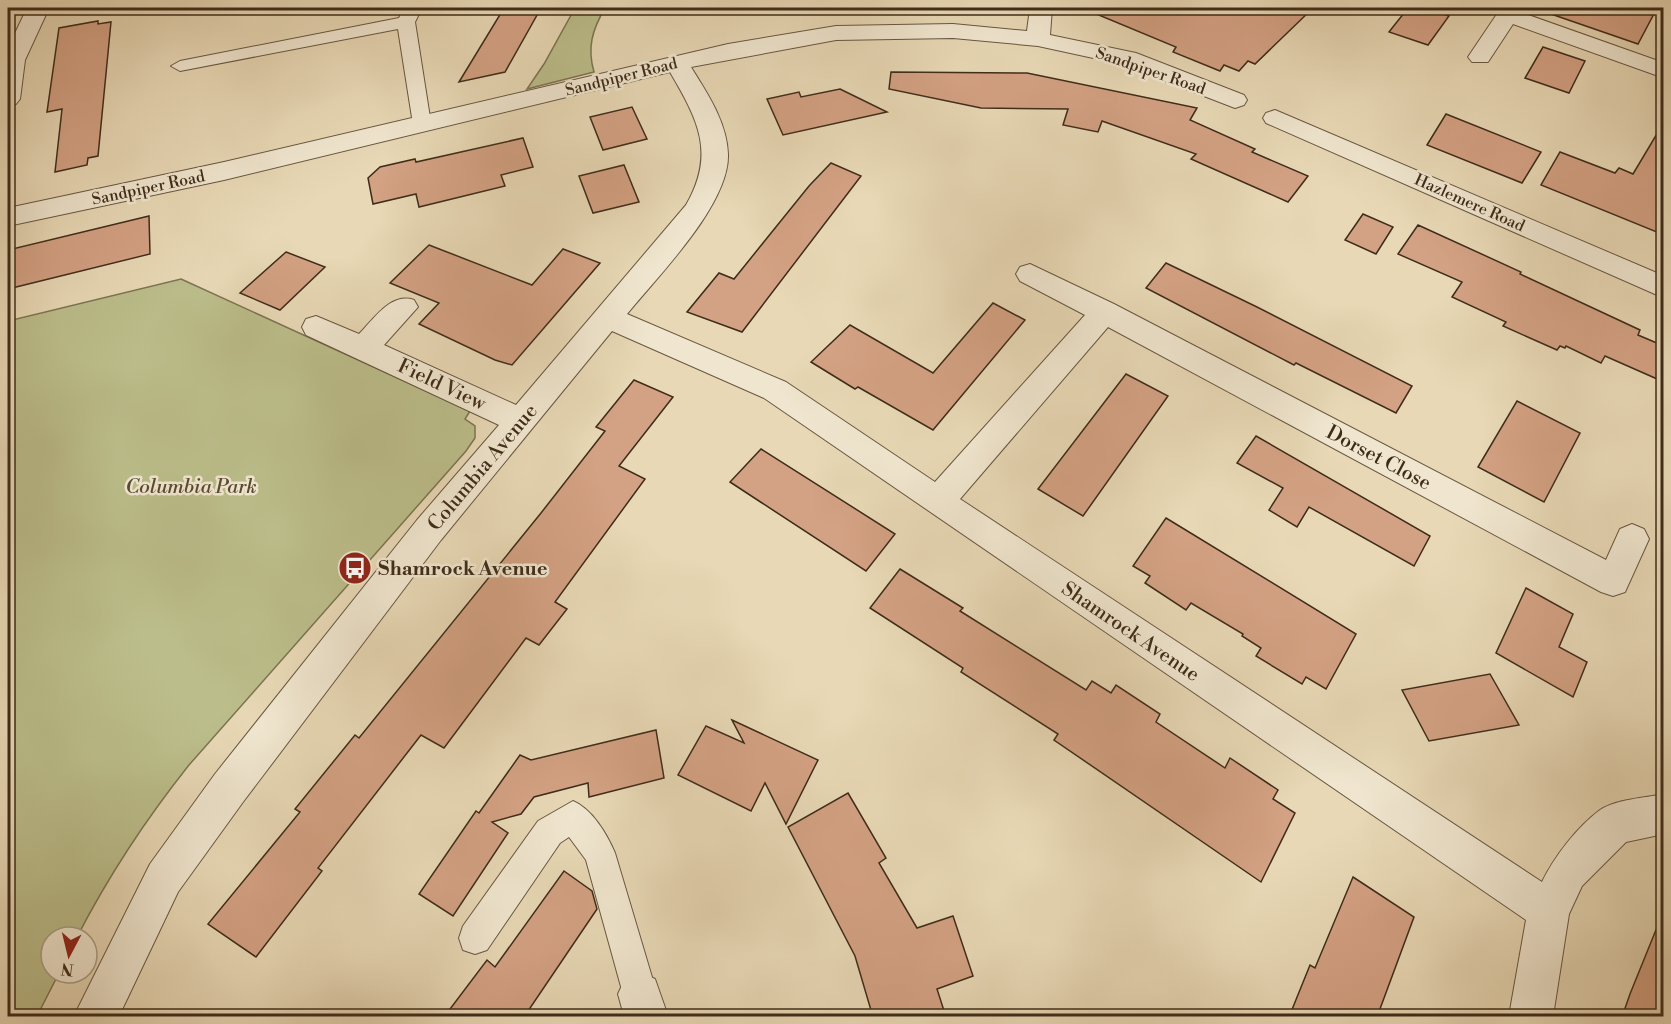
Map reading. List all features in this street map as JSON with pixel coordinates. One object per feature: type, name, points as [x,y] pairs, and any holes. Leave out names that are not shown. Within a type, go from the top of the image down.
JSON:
[{"type":"street","points":[[8,99],[13,60],[38,8]]},
{"type":"street","points":[[1038,39],[1041,8]]},
{"type":"street","points":[[1480,57],[1510,11],[1664,71]]},
{"type":"street","name":"Sandpiper Road","points":[[8,217],[422,124],[677,63],[789,39],[836,33],[953,31],[1038,39],[1128,58],[1235,100]]},
{"type":"street","name":"Columbia Avenue","points":[[96,1017],[164,878],[229,788],[422,539],[609,318],[696,211],[715,168],[715,146],[707,118],[677,63]]},
{"type":"street","name":"Hazlemere Road","points":[[1275,118],[1664,288]]},
{"type":"street","name":"Dorset Close","points":[[1030,274],[1613,581],[1632,539]]},
{"type":"street","points":[[363,348],[404,307]]},
{"type":"street","points":[[938,502],[1104,312]]},
{"type":"street","name":"Shamrock Avenue","points":[[609,318],[775,390],[938,502],[1549,911]]},
{"type":"street","name":"Field View","points":[[316,327],[521,421]]},
{"type":"street","points":[[1531,1017],[1549,911],[1568,872],[1615,824],[1664,814]]},
{"type":"lane","points":[[180,66],[409,15],[422,124]]},
{"type":"lane","points":[[475,938],[549,832],[573,816],[599,853],[643,1005]]},
{"type":"green space","points":[[575,8],[605,8],[592,39],[591,55],[594,72],[527,89],[544,64]]},
{"type":"green space","name":"Columbia Park","points":[[181,279],[470,411],[465,419],[475,426],[475,438],[466,451],[189,765],[129,848],[84,925],[39,925],[39,985],[53,985],[37,1016],[8,1016],[8,321]]},
{"type":"building","points":[[504,8],[541,8],[505,72],[459,82]]},
{"type":"building","points":[[1082,8],[1313,8],[1255,64],[1248,61],[1239,71],[1224,65],[1220,71],[1173,52],[1176,47]]},
{"type":"building","points":[[1408,8],[1424,8],[1449,16],[1428,45],[1389,32]]},
{"type":"building","points":[[1549,8],[1657,8],[1638,44],[1548,13]]},
{"type":"building","points":[[98,21],[98,24],[111,22],[98,156],[88,158],[87,165],[55,172],[62,109],[47,112],[59,28]]},
{"type":"building","points":[[1543,47],[1585,61],[1569,93],[1525,78]]},
{"type":"building","points":[[891,72],[1027,73],[1197,108],[1190,120],[1255,149],[1252,152],[1308,176],[1288,202],[1191,159],[1196,154],[1102,121],[1098,132],[1063,125],[1068,109],[981,108],[889,89]]},
{"type":"building","points":[[840,89],[887,112],[783,135],[767,99],[799,92],[801,97]]},
{"type":"building","points":[[632,107],[647,139],[603,150],[590,117]]},
{"type":"building","points":[[1446,114],[1541,152],[1522,183],[1427,145]]},
{"type":"building","points":[[1664,122],[1664,235],[1541,185],[1560,152],[1615,173],[1619,168],[1633,174]]},
{"type":"building","points":[[523,138],[533,167],[501,175],[505,186],[419,207],[416,194],[373,204],[368,178],[380,167],[415,159],[416,162]]},
{"type":"building","points":[[831,163],[861,176],[742,332],[687,312],[719,273],[734,279],[809,186]]},
{"type":"building","points":[[624,165],[639,202],[593,213],[579,176]]},
{"type":"building","points":[[1363,214],[1393,227],[1376,254],[1345,240]]},
{"type":"building","points":[[149,216],[150,254],[8,289],[8,250]]},
{"type":"building","points":[[1418,225],[1640,330],[1638,335],[1664,346],[1664,382],[1605,356],[1601,363],[1566,346],[1565,348],[1560,346],[1557,350],[1503,326],[1506,322],[1452,297],[1462,282],[1398,254]]},
{"type":"building","points":[[429,245],[532,285],[563,249],[600,263],[512,365],[495,360],[419,324],[439,303],[390,283]]},
{"type":"building","points":[[286,252],[325,267],[280,310],[240,293]]},
{"type":"building","points":[[1166,263],[1412,386],[1396,413],[1296,363],[1294,365],[1146,288]]},
{"type":"building","points":[[993,303],[1025,320],[933,430],[858,387],[855,389],[811,362],[850,325],[933,373]]},
{"type":"building","points":[[1126,374],[1168,396],[1083,516],[1038,489]]},
{"type":"building","points":[[634,380],[673,397],[619,466],[645,479],[555,602],[567,609],[539,645],[526,638],[444,748],[421,735],[318,868],[322,871],[256,957],[208,924],[300,812],[295,809],[355,735],[359,738],[541,513],[605,431],[596,427]]},
{"type":"building","points":[[1517,401],[1580,433],[1544,502],[1478,467]]},
{"type":"building","points":[[1256,436],[1430,536],[1414,566],[1309,507],[1297,527],[1269,510],[1283,488],[1237,463]]},
{"type":"building","points":[[761,449],[895,534],[866,571],[730,482]]},
{"type":"building","points":[[1166,518],[1356,634],[1326,689],[1306,677],[1302,684],[1256,656],[1261,648],[1242,636],[1243,634],[1191,603],[1186,610],[1145,583],[1150,576],[1133,566]]},
{"type":"building","points":[[900,569],[963,608],[960,611],[1086,690],[1092,681],[1111,693],[1116,685],[1160,714],[1156,722],[1225,768],[1230,758],[1278,790],[1273,799],[1295,813],[1261,882],[1054,740],[1058,734],[961,672],[963,668],[870,608]]},
{"type":"building","points":[[1526,588],[1573,614],[1559,647],[1587,662],[1573,697],[1496,653]]},
{"type":"building","points":[[1490,674],[1519,725],[1429,741],[1402,690]]},
{"type":"building","points":[[732,720],[818,760],[786,824],[765,783],[751,811],[678,775],[706,726],[744,743]]},
{"type":"building","points":[[656,730],[664,778],[589,797],[588,783],[534,797],[521,814],[492,822],[508,833],[453,916],[419,894],[476,811],[479,813],[520,755],[531,760]]},
{"type":"building","points":[[848,793],[886,858],[879,863],[917,928],[953,916],[973,976],[937,989],[946,1017],[873,1017],[855,956],[788,827]]},
{"type":"building","points":[[564,871],[592,891],[597,909],[524,1017],[444,1017],[487,960],[495,967]]},
{"type":"building","points":[[1353,877],[1414,917],[1377,1017],[1289,1017],[1310,965],[1315,968]]},
{"type":"building","points":[[1662,915],[1664,1017],[1622,1017],[1630,994]]},
{"type":"place","name":"Shamrock Avenue","points":[[355,568]]}]
